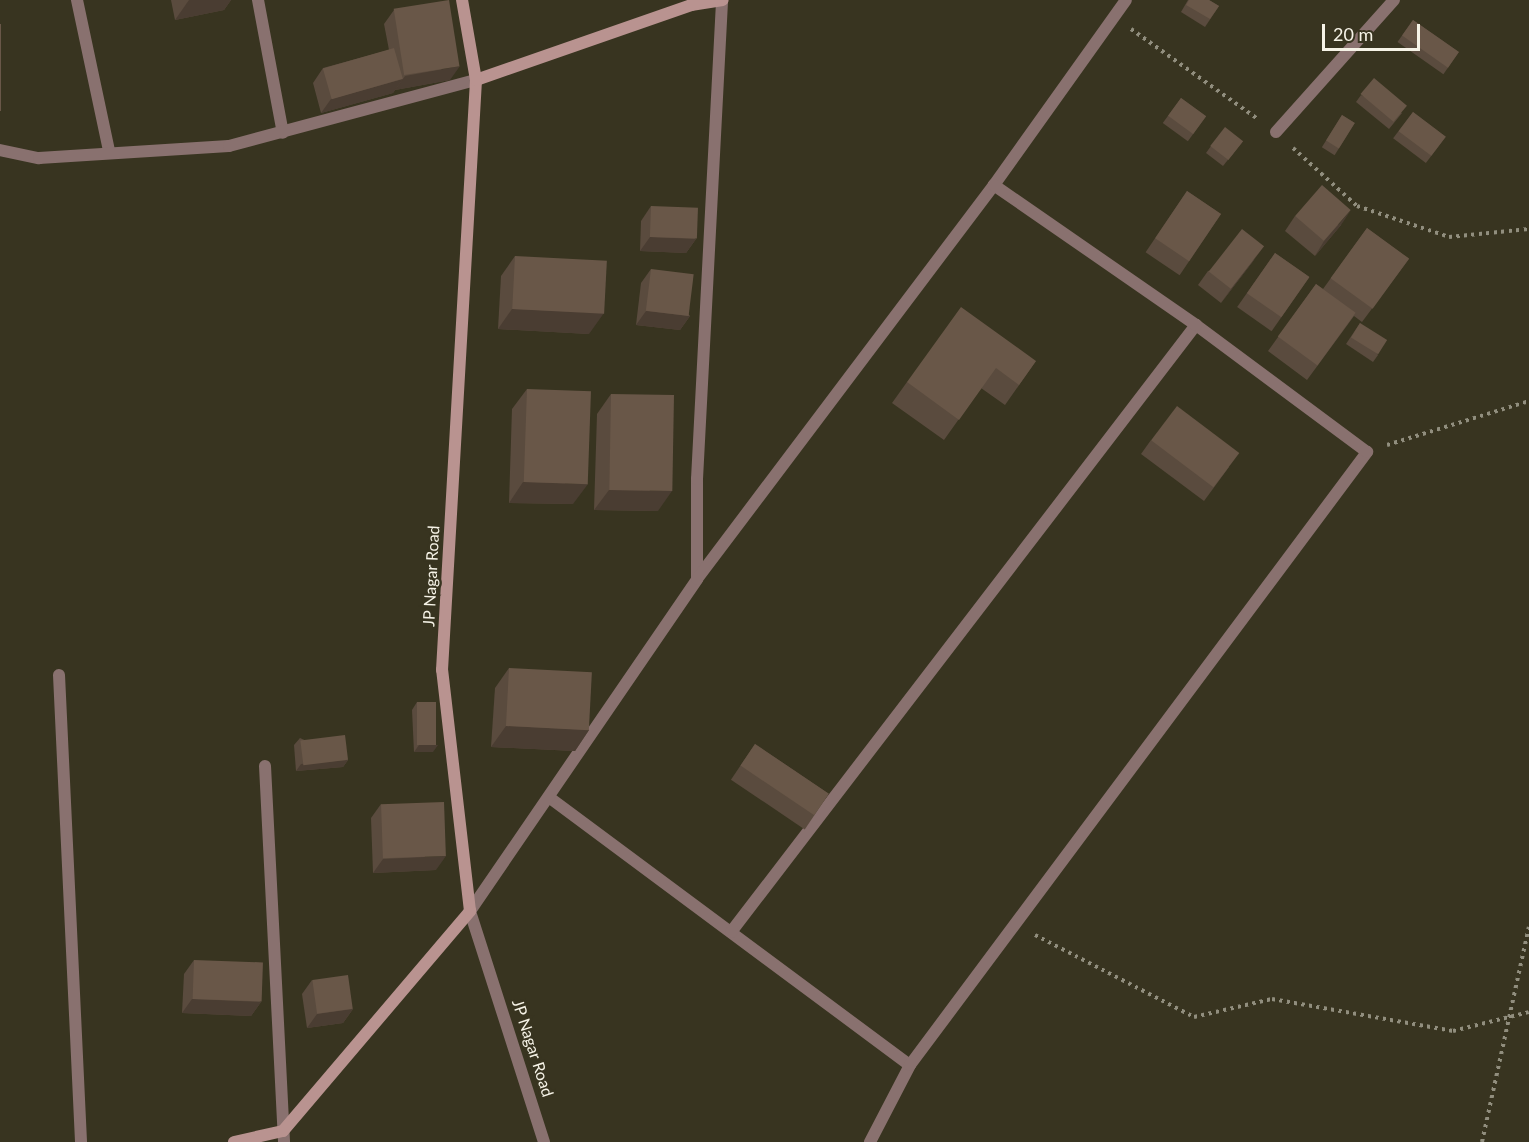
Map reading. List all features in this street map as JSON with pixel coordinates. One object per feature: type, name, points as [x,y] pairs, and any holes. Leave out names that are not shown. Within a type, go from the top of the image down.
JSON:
[{"type":"street","points":[[77,0],[109,151]]},
{"type":"street","points":[[258,0],[283,133]]},
{"type":"street","name":"JP Nagar Road","points":[[462,0],[476,80],[442,670],[470,911],[544,1142]]},
{"type":"street","points":[[0,150],[39,158],[109,151],[229,146],[476,80],[690,3],[722,0],[697,479],[697,579]]},
{"type":"street","points":[[234,1142],[283,1136],[470,911],[550,798],[697,579],[994,185],[1126,0]]},
{"type":"street","points":[[1276,132],[1395,0]]},
{"type":"street","points":[[870,1142],[910,1065],[1367,452],[1196,325],[994,185]]},
{"type":"street","points":[[731,932],[1196,325]]},
{"type":"street","points":[[59,675],[81,1142]]},
{"type":"street","points":[[265,766],[283,1136]]},
{"type":"street","points":[[550,798],[910,1065]]},
{"type":"path","points":[[1113,16],[1276,132],[1357,206],[1449,237],[1529,229]]},
{"type":"path","points":[[1367,452],[1434,428],[1529,401]]},
{"type":"path","points":[[1016,925],[1194,1017],[1272,999],[1453,1031],[1511,1014],[1529,1012]]},
{"type":"path","points":[[1482,1142],[1529,927]]},
{"type":"building","points":[[449,0],[459,66],[404,75],[394,9]]},
{"type":"building","points":[[1189,0],[1209,0],[1219,6],[1210,19],[1186,5]]},
{"type":"building","points":[[1413,20],[1459,52],[1448,68],[1402,36]]},
{"type":"building","points":[[0,24],[1,24],[0,111]]},
{"type":"building","points":[[394,48],[403,79],[332,99],[323,68]]},
{"type":"building","points":[[1374,78],[1407,106],[1393,122],[1361,94]]},
{"type":"building","points":[[1181,98],[1206,116],[1193,134],[1168,116]]},
{"type":"building","points":[[1413,112],[1446,137],[1431,156],[1399,131]]},
{"type":"building","points":[[1342,115],[1355,123],[1339,148],[1326,140]]},
{"type":"building","points":[[1225,127],[1243,141],[1228,160],[1210,146]]},
{"type":"building","points":[[1322,185],[1351,210],[1324,241],[1295,216]]},
{"type":"building","points":[[1187,191],[1221,214],[1189,261],[1155,238]]},
{"type":"building","points":[[651,206],[698,208],[697,239],[650,237]]},
{"type":"building","points":[[1367,228],[1409,259],[1373,309],[1331,278]]},
{"type":"building","points":[[1242,229],[1264,246],[1231,289],[1209,272]]},
{"type":"building","points":[[1275,253],[1309,277],[1281,317],[1247,293]]},
{"type":"building","points":[[515,256],[607,261],[604,314],[512,309]]},
{"type":"building","points":[[651,269],[694,274],[689,316],[646,311]]},
{"type":"building","points":[[1316,284],[1356,313],[1317,365],[1278,337]]},
{"type":"building","points":[[961,307],[1036,361],[1019,385],[996,368],[959,420],[907,382]]},
{"type":"building","points":[[1360,323],[1387,340],[1378,354],[1351,337]]},
{"type":"building","points":[[527,389],[591,391],[588,484],[524,482]]},
{"type":"building","points":[[611,394],[674,395],[672,491],[609,490]]},
{"type":"building","points":[[1177,406],[1239,453],[1213,487],[1151,440]]},
{"type":"building","points":[[509,668],[592,672],[589,730],[506,726]]},
{"type":"building","points":[[417,702],[436,702],[436,745],[417,745]]},
{"type":"building","points":[[345,735],[348,760],[303,765],[300,740]]},
{"type":"building","points":[[755,744],[829,794],[814,815],[740,766]]},
{"type":"building","points":[[444,802],[446,856],[383,858],[381,804]]},
{"type":"building","points":[[194,960],[263,962],[262,1001],[193,999]]},
{"type":"building","points":[[348,975],[353,1009],[317,1014],[312,980]]}]
